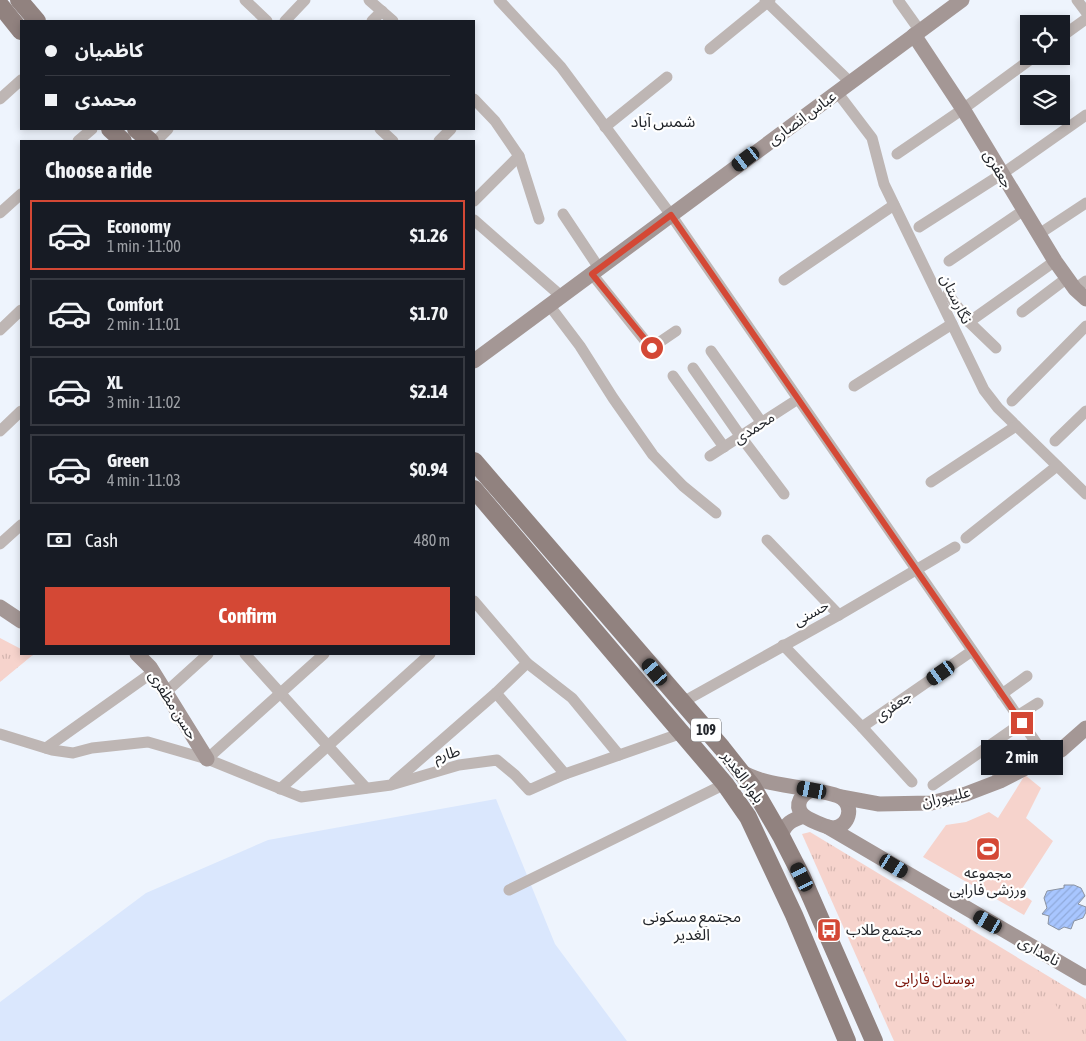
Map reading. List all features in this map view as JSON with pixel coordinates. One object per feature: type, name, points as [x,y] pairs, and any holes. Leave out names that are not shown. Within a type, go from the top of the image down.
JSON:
[{"type":"main road","points":[[19,0],[36,20]]},
{"type":"main road","points":[[0,5],[20,29]]},
{"type":"main road","points":[[111,130],[122,140]]},
{"type":"main road","points":[[137,130],[149,140]]},
{"type":"main road","name":"بلوار الغدیر","points":[[475,463],[740,771],[764,806],[802,877],[874,1041]]},
{"type":"main road","name":"بلوار الغدیر","points":[[475,490],[725,784],[748,817],[794,914],[847,1041]]},
{"type":"street","points":[[245,0],[265,20]]},
{"type":"street","points":[[286,20],[305,0]]},
{"type":"street","points":[[369,0],[392,20]]},
{"type":"street","points":[[499,0],[561,67],[671,215],[1046,758]]},
{"type":"street","points":[[898,0],[917,33]]},
{"type":"street","name":"عباس انصاری","points":[[475,360],[962,0]]},
{"type":"street","points":[[1077,0],[1086,12]]},
{"type":"street","points":[[710,49],[767,1],[850,82]]},
{"type":"street","points":[[373,20],[382,11]]},
{"type":"street","points":[[1070,31],[1086,19]]},
{"type":"street","name":"جعفری","points":[[917,33],[1055,261],[1079,287]]},
{"type":"street","points":[[897,154],[963,109],[1022,65]]},
{"type":"street","points":[[606,127],[667,77]]},
{"type":"street","points":[[0,99],[20,81]]},
{"type":"street","name":"نگارستان","points":[[836,92],[872,138],[884,184],[984,390],[998,408],[1086,494]]},
{"type":"street","points":[[475,102],[495,121],[520,156],[539,219]]},
{"type":"street","points":[[920,228],[1086,116]]},
{"type":"street","points":[[79,140],[91,130]]},
{"type":"street","points":[[157,140],[167,130]]},
{"type":"street","points":[[381,130],[392,140]]},
{"type":"street","points":[[440,140],[450,130]]},
{"type":"street","points":[[475,199],[520,156]]},
{"type":"street","points":[[0,213],[20,195]]},
{"type":"street","points":[[1039,234],[1086,204]]},
{"type":"street","points":[[784,280],[894,205]]},
{"type":"street","points":[[949,261],[1024,210]]},
{"type":"street","points":[[563,214],[595,271],[652,348],[676,331]]},
{"type":"street","points":[[475,221],[561,296]]},
{"type":"street","points":[[969,322],[1055,261]]},
{"type":"street","points":[[1022,312],[1079,287]]},
{"type":"street","points":[[948,294],[969,322],[996,348]]},
{"type":"street","points":[[549,305],[580,346],[613,398],[653,455],[684,486],[716,513]]},
{"type":"street","points":[[0,330],[20,311]]},
{"type":"street","points":[[854,386],[952,324]]},
{"type":"street","points":[[1012,401],[1086,326]]},
{"type":"street","points":[[711,351],[762,423]]},
{"type":"street","points":[[694,368],[741,437],[784,494]]},
{"type":"street","points":[[673,376],[724,447]]},
{"type":"street","name":"محمدی","points":[[710,456],[798,399]]},
{"type":"street","points":[[1055,441],[1086,411]]},
{"type":"street","points":[[0,431],[20,412]]},
{"type":"street","points":[[931,482],[1016,426]]},
{"type":"street","points":[[966,538],[1057,466]]},
{"type":"street","points":[[0,544],[20,526]]},
{"type":"street","points":[[767,540],[839,615]]},
{"type":"street","name":"حسنی","points":[[681,703],[839,615],[955,547]]},
{"type":"street","points":[[0,606],[20,620]]},
{"type":"street","points":[[476,608],[526,663],[572,698],[619,755]]},
{"type":"street","points":[[783,645],[912,782]]},
{"type":"street","name":"جعفری","points":[[862,727],[972,651]]},
{"type":"street","name":"حسن مظفری","points":[[138,655],[153,672],[207,759]]},
{"type":"street","points":[[166,692],[207,655]]},
{"type":"street","points":[[246,655],[366,788]]},
{"type":"street","points":[[207,759],[323,655]]},
{"type":"street","points":[[280,789],[429,655]]},
{"type":"street","points":[[391,785],[496,693],[526,663]]},
{"type":"street","points":[[46,748],[153,672]]},
{"type":"street","points":[[1002,694],[1027,676]]},
{"type":"street","points":[[496,693],[565,774]]},
{"type":"street","points":[[933,785],[988,747],[1038,703]]},
{"type":"street","name":"علیپوران","points":[[879,804],[931,803],[966,794],[1000,781],[1061,750],[1086,728]]},
{"type":"street","name":"طارم","points":[[0,734],[46,748],[73,753],[92,748],[148,742],[207,759],[301,797],[391,785],[459,765],[497,760],[529,790],[565,774],[682,733]]},
{"type":"street","points":[[988,747],[1000,781]]},
{"type":"street","points":[[740,771],[749,776],[764,780],[879,804]]},
{"type":"street","points":[[509,890],[725,784]]},
{"type":"street","points":[[812,790],[803,794],[799,808],[804,816],[828,827],[839,827],[849,815],[879,804]]},
{"type":"street","points":[[841,797],[848,804],[854,832],[863,847]]},
{"type":"street","points":[[781,836],[784,826],[804,816]]},
{"type":"street","name":"نامداری","points":[[828,827],[1086,978]]},
{"type":"shaded area","points":[[496,799],[555,944],[627,1041],[0,1041],[0,1002],[146,893],[268,840]]},
{"type":"green space","points":[[0,638],[20,648],[20,655],[33,655],[0,682]]},
{"type":"green space","name":"مجموعه ورزشی فارابی","points":[[1025,775],[1041,788],[1026,818],[1053,841],[1020,892],[1032,901],[1024,915],[923,857],[946,825],[966,822],[989,812],[998,818]]},
{"type":"green space","name":"بوستان فارابی","points":[[810,832],[1086,999],[1086,1041],[894,1041],[802,834]]},
{"type":"green space","points":[[1050,996],[1079,1041],[1035,1041],[1019,1016]]},
{"type":"building","points":[[1064,885],[1074,885],[1081,888],[1085,896],[1078,904],[1086,907],[1086,912],[1083,918],[1074,921],[1071,929],[1064,927],[1059,930],[1048,924],[1049,916],[1042,914],[1047,908],[1044,898],[1047,891],[1064,888]]},
{"type":"place","name":"مجموعه ورزشی فارابی","points":[[988,849]]},
{"type":"place","name":"مجتمع طلاب","points":[[829,930]]},
{"type":"district","name":"شمس آباد","points":[[663,121]]},
{"type":"district","name":"مجتمع مسکونی الغدیر","points":[[692,925]]},
{"type":"route","points":[[652,348],[592,274],[671,215],[1022,723]]}]
